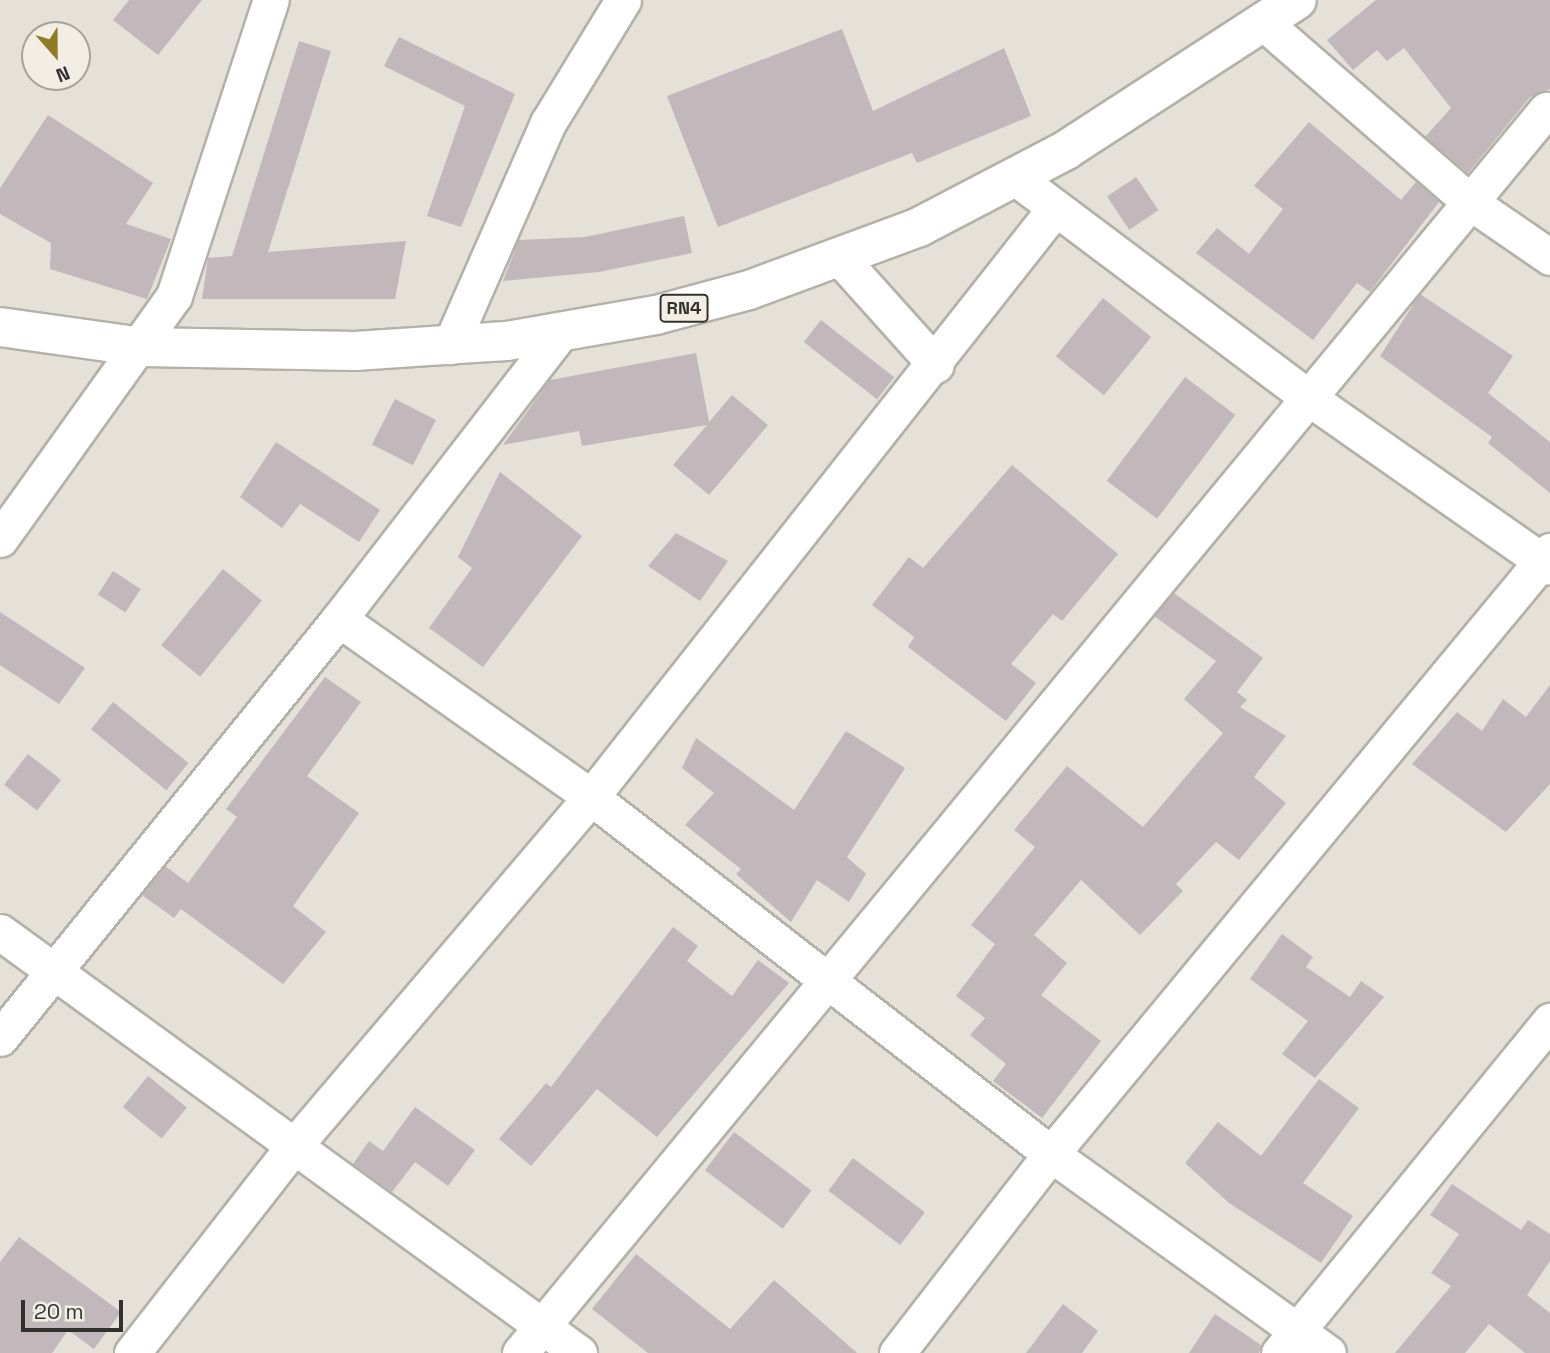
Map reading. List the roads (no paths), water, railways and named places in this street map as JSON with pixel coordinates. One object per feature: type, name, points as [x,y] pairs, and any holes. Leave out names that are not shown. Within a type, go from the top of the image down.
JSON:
[{"type":"highway","name":"RN4","points":[[0,327],[143,347],[284,352],[450,346],[561,332],[656,315],[841,259],[1016,178],[1297,0]]},
{"type":"street","points":[[0,539],[143,347],[174,296],[271,0]]},
{"type":"street","points":[[450,346],[548,123],[623,0]]},
{"type":"street","points":[[1263,22],[1470,202],[1550,257]]},
{"type":"street","points":[[520,1353],[829,982],[1546,110]]},
{"type":"street","points":[[897,1353],[1052,1154],[1547,560],[1310,398],[1053,211],[1016,178]]},
{"type":"street","points":[[132,1353],[294,1146],[591,797],[936,365],[1053,211]]},
{"type":"street","points":[[841,259],[936,365]]},
{"type":"street","points":[[0,1038],[339,619],[561,332]]},
{"type":"street","points":[[339,619],[591,797],[1052,1154],[1287,1342],[1328,1353]]},
{"type":"street","points":[[0,932],[579,1353]]},
{"type":"street","points":[[1287,1342],[1550,1021]]}]
